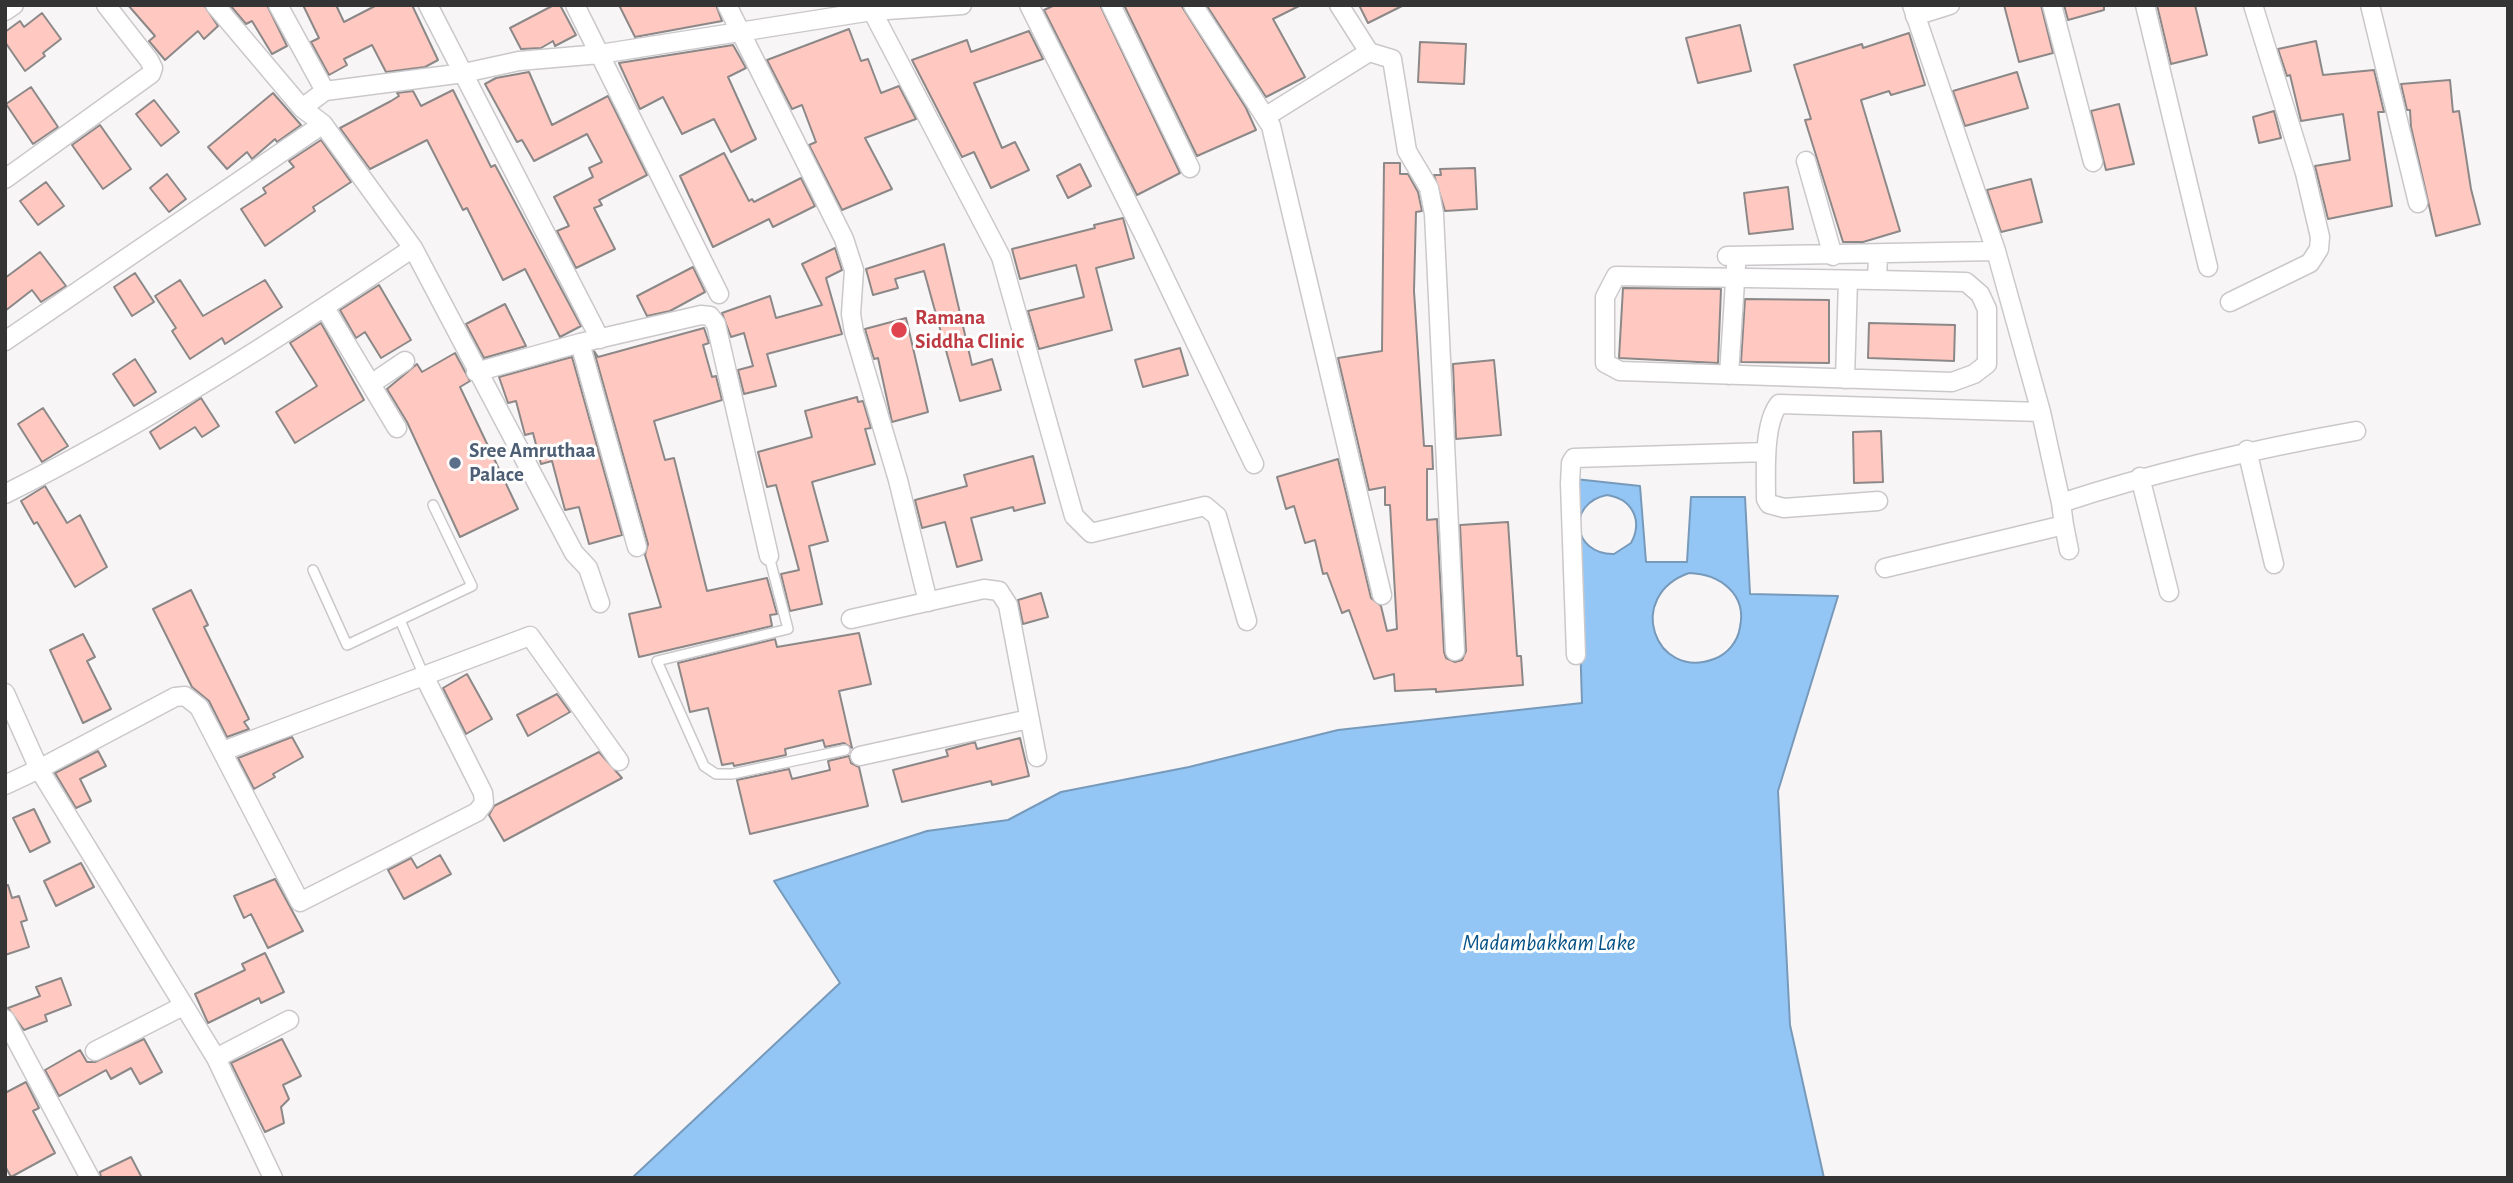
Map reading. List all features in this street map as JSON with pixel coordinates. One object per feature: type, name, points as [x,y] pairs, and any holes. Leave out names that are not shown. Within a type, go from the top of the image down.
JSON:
[{"type":"street","points":[[5,12],[14,5]]},
{"type":"street","points":[[5,178],[151,74],[153,68],[149,60],[106,5]]},
{"type":"street","points":[[215,5],[302,108],[323,124],[413,248],[573,553],[588,568],[600,603]]},
{"type":"street","points":[[278,5],[325,91]]},
{"type":"street","points":[[428,5],[600,339]]},
{"type":"street","points":[[575,5],[719,294]]},
{"type":"street","points":[[727,5],[844,239],[854,270],[854,331],[898,480],[928,602]]},
{"type":"street","points":[[302,108],[325,91],[464,74],[519,61],[600,54],[871,8],[962,5]]},
{"type":"street","points":[[1029,5],[1254,464]]},
{"type":"street","points":[[1111,5],[1190,168]]},
{"type":"street","points":[[1193,5],[1271,127],[1382,595]]},
{"type":"street","points":[[1339,5],[1369,52],[1392,59],[1407,151],[1429,188],[1434,214],[1455,651]]},
{"type":"street","points":[[1950,5],[1913,11],[1996,251],[2041,412],[2069,550]]},
{"type":"street","points":[[2052,5],[2093,162]]},
{"type":"street","points":[[2145,5],[2208,267]]},
{"type":"street","points":[[2230,302],[2310,263],[2319,248],[2320,237],[2305,173],[2253,5]]},
{"type":"street","points":[[2370,5],[2418,203]]},
{"type":"street","points":[[871,8],[1001,257],[1074,516],[1091,533],[1205,506],[1217,516],[1247,621]]},
{"type":"street","points":[[1265,117],[1369,52]]},
{"type":"street","points":[[5,341],[323,124]]},
{"type":"street","points":[[1806,161],[1833,256]]},
{"type":"street","points":[[5,494],[102,445],[325,307],[413,248]]},
{"type":"street","points":[[1729,375],[1735,276],[1732,256],[1996,251]]},
{"type":"street","points":[[1877,280],[1878,254]]},
{"type":"street","points":[[1616,276],[1848,280],[1966,282],[1980,294],[1987,309],[1987,364],[1974,374],[1952,382],[1620,371],[1605,363],[1605,297],[1616,276]]},
{"type":"street","points":[[1845,379],[1848,280]]},
{"type":"street","points":[[325,307],[397,428]]},
{"type":"street","points":[[476,372],[580,343],[701,315],[710,316],[716,324],[769,556]]},
{"type":"street","points":[[580,343],[637,547]]},
{"type":"street","points":[[371,384],[405,361]]},
{"type":"street","points":[[1878,501],[1784,508],[1769,504],[1766,499],[1766,452],[1773,411],[1779,404],[1790,402],[2041,412]]},
{"type":"street","points":[[2061,503],[2140,477],[2247,450],[2356,431]]},
{"type":"street","points":[[2247,450],[2274,564]]},
{"type":"street","points":[[1576,655],[1570,484],[1570,463],[1574,458],[1766,452]]},
{"type":"street","points":[[2140,477],[2169,592]]},
{"type":"street","points":[[1885,568],[2064,525]]},
{"type":"street","points":[[851,619],[984,589],[999,591],[1004,595],[1037,757]]},
{"type":"street","points":[[223,751],[530,636],[619,761]]},
{"type":"street","points":[[5,785],[174,697],[185,696],[192,700],[223,751],[300,902],[477,812],[484,803],[483,793],[424,676]]},
{"type":"street","points":[[5,693],[40,769],[216,1058],[273,1178]]},
{"type":"street","points":[[852,753],[1029,719]]},
{"type":"street","points":[[95,1051],[183,1006]]},
{"type":"street","points":[[5,1018],[90,1178]]},
{"type":"street","points":[[216,1058],[289,1020]]},
{"type":"lane","points":[[313,570],[347,645],[472,586],[433,505]]},
{"type":"lane","points":[[769,556],[788,629],[657,661],[704,765],[716,774],[732,774],[852,753]]},
{"type":"lane","points":[[400,620],[424,676]]},
{"type":"water","name":"Madambakkam Lake","points":[[1575,479],[1640,486],[1646,562],[1687,562],[1691,497],[1745,497],[1750,594],[1838,596],[1778,791],[1790,1025],[1824,1178],[632,1178],[840,983],[774,881],[927,831],[1008,820],[1061,792],[1189,767],[1338,730],[1582,703]],"holes":[[[1607,495],[1623,501],[1636,519],[1631,543],[1614,554],[1600,552],[1589,546],[1579,528],[1580,517],[1585,508],[1594,500]],[[1689,573],[1711,577],[1729,588],[1735,596],[1741,615],[1740,627],[1732,646],[1719,657],[1693,663],[1676,658],[1663,648],[1655,633],[1653,616],[1657,599],[1669,584]]]},
{"type":"building","points":[[128,5],[204,5],[218,26],[204,39],[198,31],[165,60],[149,41],[155,36]]},
{"type":"building","points":[[230,5],[267,5],[287,46],[272,54],[252,21],[246,24]]},
{"type":"building","points":[[303,5],[336,5],[344,22],[377,5],[412,5],[438,60],[425,67],[386,72],[372,45],[344,59],[347,65],[329,75],[311,42],[319,38]]},
{"type":"building","points":[[554,5],[560,5],[576,35],[555,46],[553,41],[541,48],[521,49],[510,28]]},
{"type":"building","points":[[619,5],[716,5],[722,21],[635,37]]},
{"type":"building","points":[[1055,5],[1100,5],[1180,173],[1137,195],[1044,10]]},
{"type":"building","points":[[1124,5],[1181,5],[1246,108],[1256,130],[1197,156]]},
{"type":"building","points":[[1301,5],[1273,19],[1305,77],[1266,97],[1207,6]]},
{"type":"building","points":[[1359,5],[1404,5],[1368,23]]},
{"type":"building","points":[[2004,5],[2041,5],[2053,53],[2019,62]]},
{"type":"building","points":[[2064,5],[2104,5],[2104,10],[2068,20]]},
{"type":"building","points":[[2157,5],[2195,5],[2207,55],[2171,64]]},
{"type":"building","points":[[42,13],[61,39],[25,71],[5,42],[5,32],[20,21],[24,27]]},
{"type":"building","points":[[1740,25],[1751,71],[1698,83],[1686,38]]},
{"type":"building","points":[[849,29],[861,61],[868,59],[881,93],[899,86],[916,119],[865,138],[892,189],[842,210],[809,145],[816,142],[802,105],[792,109],[767,60]]},
{"type":"building","points":[[1029,31],[1043,59],[974,83],[1002,148],[1015,142],[1029,170],[991,188],[974,152],[962,157],[912,60],[967,40],[971,52]]},
{"type":"building","points":[[1909,33],[1925,85],[1891,95],[1889,91],[1861,100],[1900,231],[1863,242],[1843,242],[1805,120],[1811,119],[1794,65],[1862,44],[1863,48]]},
{"type":"building","points":[[2316,41],[2323,75],[2374,70],[2384,112],[2378,112],[2392,206],[2328,219],[2315,166],[2350,160],[2343,114],[2301,121],[2290,75],[2287,76],[2278,49]]},
{"type":"building","points":[[1420,42],[1466,44],[1464,84],[1418,82]]},
{"type":"building","points":[[733,45],[746,68],[728,77],[756,139],[731,152],[714,119],[682,134],[663,97],[640,109],[619,63]]},
{"type":"building","points":[[529,72],[552,125],[608,96],[647,175],[599,200],[602,205],[594,208],[615,249],[576,268],[557,231],[569,226],[554,197],[593,177],[589,168],[602,162],[587,134],[534,161],[522,140],[517,142],[485,84],[496,78]]},
{"type":"building","points":[[2017,72],[2028,108],[1965,126],[1953,91]]},
{"type":"building","points":[[2450,80],[2453,112],[2459,111],[2471,189],[2480,224],[2436,236],[2411,127],[2410,110],[2407,110],[2401,84]]},
{"type":"building","points":[[31,87],[58,127],[33,144],[6,104]]},
{"type":"building","points":[[453,90],[491,167],[495,165],[581,326],[560,337],[525,269],[503,280],[467,208],[463,210],[427,140],[370,169],[340,128],[391,101],[399,96],[397,93],[413,91],[421,106]]},
{"type":"building","points":[[273,93],[301,125],[277,142],[275,139],[252,159],[247,152],[227,169],[208,147]]},
{"type":"building","points":[[154,100],[179,132],[161,146],[136,114]]},
{"type":"building","points":[[2119,104],[2134,164],[2106,170],[2091,111]]},
{"type":"building","points":[[2274,111],[2281,138],[2259,143],[2253,117]]},
{"type":"building","points":[[100,125],[131,169],[103,189],[72,145]]},
{"type":"building","points":[[321,140],[351,182],[313,207],[315,211],[265,246],[241,209],[266,193],[263,188],[294,167],[289,161]]},
{"type":"building","points":[[724,153],[749,201],[752,199],[754,202],[801,178],[815,206],[773,227],[769,219],[713,247],[680,176]]},
{"type":"building","points":[[1384,163],[1400,163],[1400,174],[1408,174],[1418,192],[1422,211],[1416,212],[1414,291],[1424,446],[1432,446],[1433,469],[1427,469],[1427,520],[1437,519],[1444,652],[1446,658],[1455,662],[1462,660],[1466,651],[1460,525],[1508,522],[1517,656],[1521,656],[1523,685],[1436,692],[1436,689],[1395,691],[1394,674],[1374,679],[1349,610],[1342,613],[1327,573],[1323,574],[1315,540],[1305,543],[1294,506],[1286,509],[1277,477],[1338,459],[1371,598],[1381,606],[1387,631],[1397,629],[1390,505],[1385,505],[1385,487],[1369,490],[1338,358],[1382,351]]},
{"type":"building","points":[[1080,164],[1091,186],[1068,198],[1057,176]]},
{"type":"building","points":[[1475,168],[1477,209],[1445,211],[1434,175],[1441,175],[1440,169]]},
{"type":"building","points":[[167,174],[186,199],[169,212],[150,188]]},
{"type":"building","points":[[2031,179],[2042,222],[2001,232],[1987,190]]},
{"type":"building","points":[[46,182],[64,206],[38,225],[20,201]]},
{"type":"building","points":[[1788,187],[1793,229],[1749,234],[1744,193]]},
{"type":"building","points":[[1123,218],[1134,258],[1096,268],[1112,330],[1039,349],[1028,311],[1084,297],[1076,265],[1020,279],[1012,249]]},
{"type":"building","points":[[944,244],[972,365],[992,359],[1001,390],[960,401],[924,271],[895,279],[898,288],[873,295],[866,269]]},
{"type":"building","points":[[835,248],[842,270],[826,278],[842,334],[767,354],[776,386],[744,394],[738,370],[753,366],[744,333],[731,337],[722,313],[770,296],[776,318],[822,305],[802,264]]},
{"type":"building","points":[[40,252],[66,286],[41,302],[32,290],[5,311],[5,278]]},
{"type":"building","points":[[693,267],[705,292],[670,311],[647,316],[637,296]]},
{"type":"building","points":[[135,273],[154,302],[132,316],[114,287]]},
{"type":"building","points":[[180,280],[203,316],[265,280],[282,307],[225,344],[222,338],[190,359],[172,331],[176,328],[155,296]]},
{"type":"building","points":[[379,285],[411,340],[381,358],[365,332],[356,338],[340,310]]},
{"type":"building","points":[[1623,288],[1721,289],[1718,363],[1619,358]]},
{"type":"building","points":[[1745,299],[1829,300],[1829,363],[1741,362]]},
{"type":"building","points":[[505,304],[526,346],[484,358],[466,324]]},
{"type":"building","points":[[906,318],[928,412],[892,422],[878,358],[874,359],[865,329]]},
{"type":"building","points":[[321,323],[364,400],[295,443],[276,412],[317,386],[290,343]]},
{"type":"building","points":[[1869,323],[1955,325],[1954,361],[1868,358]]},
{"type":"building","points":[[704,328],[709,343],[703,345],[712,377],[716,376],[722,400],[654,421],[665,460],[674,458],[707,591],[767,578],[777,614],[770,615],[772,626],[639,657],[629,614],[661,607],[645,555],[648,544],[594,351],[598,357]]},
{"type":"building","points":[[1180,348],[1188,375],[1143,387],[1135,360]]},
{"type":"building","points":[[455,353],[470,381],[460,387],[518,509],[460,537],[407,422],[387,389],[417,364],[422,372]]},
{"type":"building","points":[[572,357],[622,535],[589,544],[579,507],[565,510],[552,461],[541,464],[533,433],[525,435],[516,401],[508,403],[499,377]]},
{"type":"building","points":[[135,359],[156,392],[134,406],[113,374]]},
{"type":"building","points":[[1494,360],[1501,435],[1456,439],[1453,364]]},
{"type":"building","points":[[857,397],[858,402],[863,401],[871,428],[865,429],[875,464],[812,482],[828,541],[809,546],[822,604],[790,611],[781,574],[799,570],[776,485],[767,487],[758,452],[812,437],[805,411]]},
{"type":"building","points":[[201,398],[219,426],[202,437],[195,427],[160,449],[150,432]]},
{"type":"building","points":[[43,408],[68,446],[42,462],[18,424]]},
{"type":"building","points":[[1881,431],[1883,482],[1854,483],[1853,432]]},
{"type":"building","points":[[1033,456],[1045,503],[1014,511],[1013,507],[971,518],[982,560],[957,567],[945,522],[922,528],[915,500],[967,486],[964,475]]},
{"type":"building","points":[[45,486],[67,523],[80,515],[107,567],[75,587],[37,522],[34,524],[21,501]]},
{"type":"building","points":[[191,590],[208,625],[204,627],[249,719],[244,722],[249,729],[227,737],[209,701],[192,687],[153,609]]},
{"type":"building","points":[[1041,593],[1048,617],[1023,624],[1018,600]]},
{"type":"building","points":[[859,633],[871,684],[839,691],[852,748],[844,743],[825,747],[823,740],[785,749],[786,755],[734,766],[733,763],[722,765],[708,708],[690,712],[678,663],[775,639],[777,647]]},
{"type":"building","points":[[83,634],[95,657],[87,661],[111,709],[83,723],[50,650]]},
{"type":"building","points":[[467,674],[492,719],[466,734],[443,688]]},
{"type":"building","points":[[557,694],[570,712],[528,736],[517,715]]},
{"type":"building","points":[[292,737],[303,757],[273,774],[275,777],[254,789],[238,758]]},
{"type":"building","points":[[1020,738],[1029,776],[992,785],[991,781],[902,802],[893,770],[948,756],[946,750],[975,742],[977,749]]},
{"type":"building","points":[[98,751],[106,766],[80,779],[91,801],[76,808],[55,773]]},
{"type":"building","points":[[599,752],[622,778],[504,841],[489,815],[494,806]]},
{"type":"building","points":[[849,756],[851,763],[859,767],[868,806],[750,834],[737,780],[789,769],[792,779],[830,770],[828,761]]},
{"type":"building","points":[[34,809],[50,842],[30,852],[13,818]]},
{"type":"building","points":[[440,855],[451,874],[404,899],[388,870],[411,858],[417,868]]},
{"type":"building","points":[[81,863],[94,887],[56,906],[44,881]]},
{"type":"building","points":[[275,879],[303,931],[268,948],[251,914],[244,918],[234,896]]},
{"type":"building","points":[[8,885],[12,898],[19,896],[27,920],[21,922],[29,947],[5,955],[5,886]]},
{"type":"building","points":[[265,953],[284,992],[261,1003],[259,998],[208,1023],[195,994],[245,970],[242,964]]},
{"type":"building","points":[[61,978],[71,1005],[45,1015],[47,1021],[24,1030],[8,1008],[40,996],[36,987]]},
{"type":"building","points":[[144,1039],[162,1072],[140,1084],[131,1068],[111,1079],[106,1070],[59,1096],[45,1070],[80,1050],[87,1062],[95,1062]]},
{"type":"building","points":[[282,1039],[301,1076],[283,1085],[289,1099],[281,1107],[284,1123],[265,1132],[231,1063]]},
{"type":"building","points":[[26,1082],[39,1108],[33,1111],[55,1153],[11,1177],[5,1166],[5,1093]]},
{"type":"building","points":[[131,1157],[142,1178],[101,1178],[100,1172]]},
{"type":"place","name":"Ramana Siddha Clinic","points":[[899,330]]},
{"type":"place","name":"Sree Amruthaa Palace","points":[[455,463]]}]
